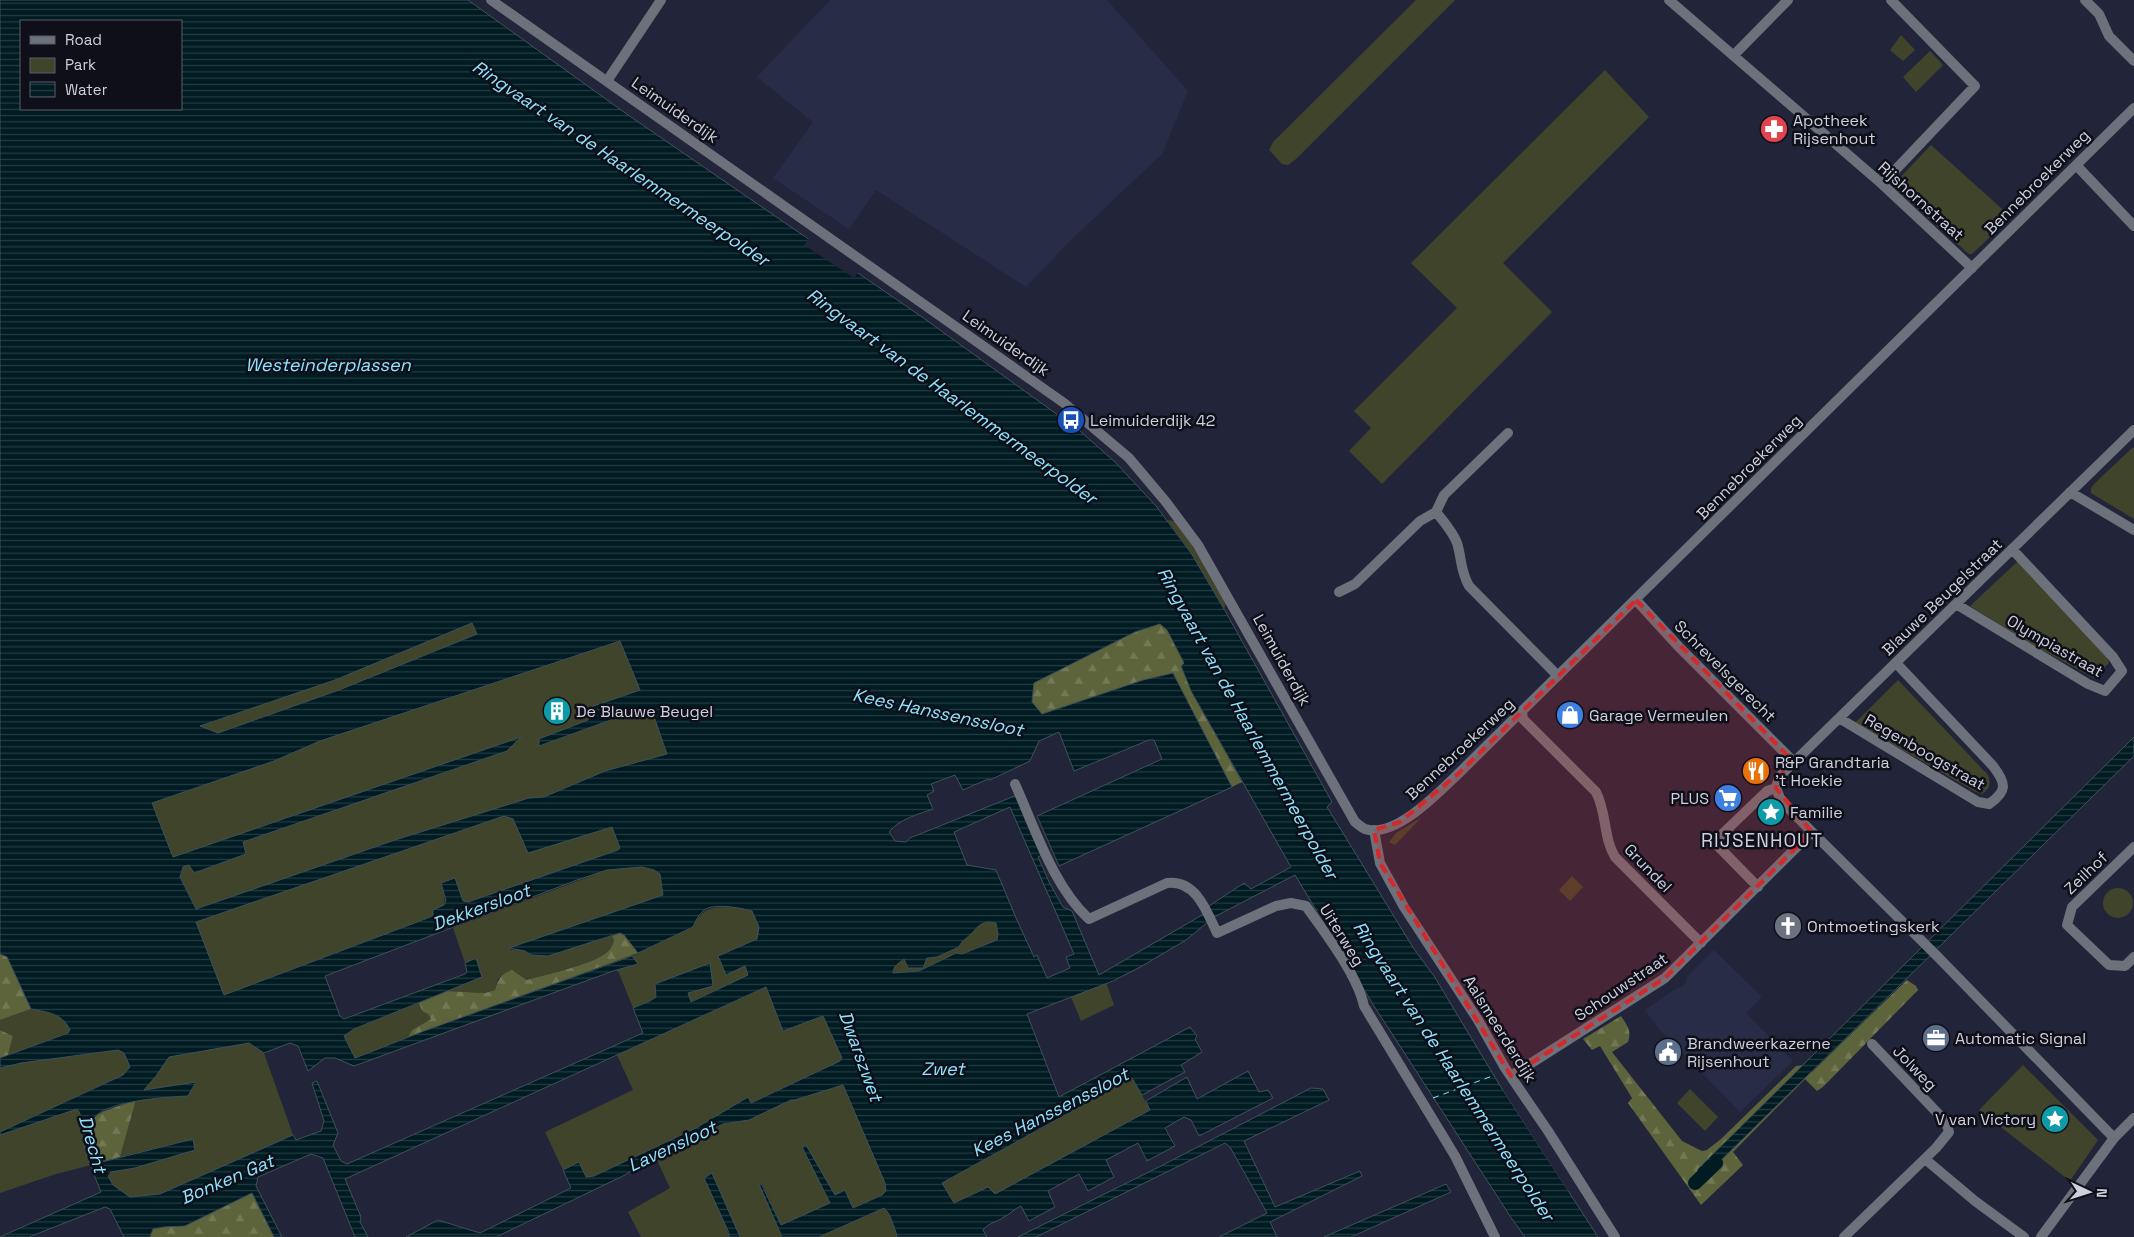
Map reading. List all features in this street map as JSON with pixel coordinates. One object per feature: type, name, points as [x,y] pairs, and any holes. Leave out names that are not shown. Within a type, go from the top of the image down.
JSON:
[{"type":"street","name":"Leimuiderdijk","points":[[491,0],[1064,403],[1129,458],[1166,502],[1198,545],[1354,822],[1364,828],[1374,830]]},
{"type":"street","points":[[607,81],[661,0]]},
{"type":"street","name":"Rijshornstraat","points":[[1669,0],[1882,184],[1972,268]]},
{"type":"street","points":[[1734,55],[1788,0]]},
{"type":"street","points":[[1882,184],[1975,86],[1891,0]]},
{"type":"street","points":[[2085,0],[2099,14],[2108,36],[2134,62]]},
{"type":"street","name":"Bennebroekerweg","points":[[1374,830],[1387,828],[1400,822],[1427,803],[1636,600],[2134,108]]},
{"type":"street","points":[[2076,165],[2134,226]]},
{"type":"street","points":[[1339,592],[1354,584],[1420,521],[1436,512],[1444,495],[1508,433]]},
{"type":"street","name":"Blauwe Beugelstraat","points":[[1776,788],[1779,777],[1794,762],[2070,492],[2132,437]]},
{"type":"street","points":[[2070,492],[2134,530]]},
{"type":"street","points":[[1436,512],[1448,526],[1457,543],[1462,574],[1470,586],[1558,676]]},
{"type":"street","name":"Olympiastraat","points":[[1956,604],[2104,691],[2122,671],[2113,657],[2012,549]]},
{"type":"street","name":"Schrevelsgerecht","points":[[1636,600],[1679,647],[1794,762]]},
{"type":"street","name":"Regenboogstraat","points":[[1839,718],[1978,802],[1989,804],[1999,798],[2004,788],[2003,778],[1896,663]]},
{"type":"street","name":"Grundel","points":[[1522,712],[1523,719],[1596,792],[1602,803],[1609,847],[1615,857],[1701,943]]},
{"type":"street","name":"Uiterweg","points":[[1015,784],[1055,874],[1076,907],[1089,919],[1168,883],[1177,882],[1191,889],[1204,907],[1217,934],[1276,906],[1291,903],[1306,906],[1340,956],[1362,998],[1364,1006],[1455,1156],[1494,1237]]},
{"type":"street","points":[[1758,886],[1714,842],[1767,792],[1776,788],[1780,798],[1812,832],[1938,957],[2114,1138]]},
{"type":"street","name":"Aalsmeerderdijk","points":[[1374,830],[1380,863],[1386,876],[1511,1076],[1615,1237]]},
{"type":"street","name":"Schouwstraat","points":[[1511,1076],[1670,975],[1812,832]]},
{"type":"street","name":"Zeilhof","points":[[2133,849],[2072,908],[2067,924],[2109,965],[2125,966],[2134,957]]},
{"type":"street","name":"Jolweg","points":[[1844,1237],[1925,1159],[1947,1135],[1949,1126],[1872,1044]]},
{"type":"street","points":[[2041,1237],[2114,1138],[2134,1118]]},
{"type":"street","points":[[1925,1159],[1975,1201],[2024,1237]]},
{"type":"highlighted area","points":[[1636,600],[1794,762],[1779,777],[1776,788],[1812,832],[1665,978],[1511,1076],[1380,863],[1374,830],[1400,822],[1459,773]]},
{"type":"shaded area","points":[[830,0],[1107,0],[1188,91],[1162,154],[1072,239],[1026,287],[876,190],[849,229],[773,178],[813,122],[757,77]]},
{"type":"shaded area","points":[[1714,950],[1762,997],[1746,1013],[1793,1061],[1740,1112],[1659,1029],[1645,1010],[1677,988],[1682,987],[1687,981],[1687,977]]},
{"type":"green space","points":[[1416,0],[1455,0],[1296,159],[1288,165],[1282,164],[1269,150],[1273,142]]},
{"type":"green space","points":[[1901,35],[1915,50],[1903,61],[1890,50]]},
{"type":"green space","points":[[1930,51],[1943,65],[1916,92],[1903,77]]},
{"type":"green space","points":[[1605,70],[1649,117],[1503,263],[1552,312],[1382,484],[1349,451],[1371,428],[1354,411],[1457,308],[1411,263]]},
{"type":"green space","points":[[1931,145],[2011,217],[1972,254],[1969,254],[1894,188],[1895,183]]},
{"type":"green space","points":[[2134,448],[2134,519],[2091,493],[2091,488],[2095,483]]},
{"type":"green space","points":[[1167,520],[1175,521],[1198,554],[1226,603],[1224,609],[1191,553]]},
{"type":"green space","points":[[2018,561],[2108,657],[2109,663],[2094,678],[2036,647],[1970,606]]},
{"type":"green space","points":[[472,623],[477,634],[339,690],[218,733],[202,729],[199,726],[335,680]]},
{"type":"green space","points":[[1160,624],[1167,630],[1184,663],[1191,691],[1242,782],[1232,787],[1173,673],[1143,680],[1042,714],[1032,702],[1033,683],[1135,632]]},
{"type":"green space","points":[[621,641],[640,690],[591,707],[588,720],[539,739],[540,746],[641,709],[652,710],[667,754],[605,771],[543,797],[529,798],[395,840],[196,909],[180,877],[183,867],[189,865],[195,873],[246,854],[242,842],[507,751],[519,738],[173,858],[152,803],[274,761],[320,741]]},
{"type":"green space","points":[[1898,680],[1988,775],[1989,786],[1985,792],[1982,794],[1976,792],[1855,723]]},
{"type":"green space","points":[[504,816],[513,819],[528,853],[613,826],[620,848],[468,902],[463,901],[455,878],[441,883],[444,904],[433,916],[224,995],[195,922]]},
{"type":"green space","points":[[1422,817],[1395,845],[1389,842],[1396,833]]},
{"type":"green space","points":[[642,867],[660,873],[663,896],[509,948],[511,950],[519,949],[529,952],[596,941],[612,936],[614,940],[607,952],[580,965],[527,980],[512,970],[498,979],[495,990],[485,993],[446,991],[481,977],[476,958],[465,963],[453,928],[607,870]]},
{"type":"green space","points":[[1572,876],[1583,887],[1570,901],[1559,890]]},
{"type":"green space","points":[[2118,888],[2129,892],[2133,903],[2129,914],[2118,918],[2107,914],[2103,903],[2107,892]]},
{"type":"green space","points":[[738,907],[752,911],[759,927],[758,939],[745,966],[749,975],[690,1002],[688,993],[655,985],[656,997],[633,1008],[619,973],[616,970],[637,964],[632,956],[693,927],[701,914],[706,911],[717,908]]},
{"type":"green space","points":[[988,922],[996,923],[997,940],[962,954],[956,953],[918,971],[893,973],[898,963],[904,960],[937,957],[946,953],[972,933],[976,926]]},
{"type":"green space","points":[[620,933],[624,935],[638,953],[408,1037],[412,1030],[431,1019],[428,1014],[422,1011],[419,1003],[446,991],[485,993],[495,990],[500,977],[512,970],[527,980],[580,965],[606,953],[613,944],[612,936]]},
{"type":"green space","points":[[0,954],[7,956],[31,1009],[0,1020]]},
{"type":"green space","points":[[1907,980],[1916,986],[1918,990],[1823,1087],[1817,1091],[1805,1079],[1733,1152],[1743,1165],[1701,1205],[1628,1103],[1632,1098],[1600,1046],[1592,1050],[1583,1039],[1621,1016],[1628,1028],[1628,1042],[1612,1052],[1682,1141],[1702,1151],[1707,1150],[1721,1139],[1796,1066],[1804,1065],[1812,1072]]},
{"type":"green space","points":[[1106,982],[1114,1005],[1081,1021],[1071,997]]},
{"type":"green space","points":[[766,987],[783,1031],[823,1016],[842,1058],[840,1061],[751,1103],[748,1097],[696,1128],[594,1176],[586,1177],[578,1163],[563,1170],[545,1132],[633,1090],[617,1055]]},
{"type":"green space","points":[[419,1003],[422,1011],[428,1014],[431,1019],[412,1030],[408,1037],[355,1059],[344,1036],[354,1029]]},
{"type":"green space","points":[[31,1009],[59,1017],[70,1030],[68,1033],[8,1055],[13,1036],[0,1030],[0,1020]]},
{"type":"green space","points":[[0,1030],[13,1036],[8,1055],[0,1058]]},
{"type":"green space","points":[[249,1043],[264,1053],[293,1135],[160,1194],[130,1197],[113,1185],[108,1176],[111,1172],[135,1168],[192,1139],[120,1157],[136,1100],[187,1096],[196,1083],[143,1090],[156,1076],[169,1057]]},
{"type":"green space","points":[[118,1050],[124,1053],[130,1067],[123,1075],[0,1132],[0,1068],[21,1063]]},
{"type":"green space","points":[[2023,1065],[2098,1140],[2070,1181],[1979,1110]]},
{"type":"green space","points":[[1133,1078],[1150,1110],[994,1195],[988,1187],[954,1203],[942,1183]]},
{"type":"green space","points":[[843,1085],[886,1183],[886,1191],[882,1195],[853,1208],[835,1195],[802,1147],[831,1203],[781,1225],[762,1183],[759,1184],[782,1237],[740,1237],[711,1173],[729,1237],[641,1237],[628,1212],[670,1188],[655,1156],[724,1124],[749,1120],[791,1100]]},
{"type":"green space","points":[[1690,1089],[1718,1117],[1705,1131],[1677,1103]]},
{"type":"green space","points":[[136,1100],[120,1157],[101,1162],[92,1133],[94,1118],[108,1110]]},
{"type":"green space","points":[[76,1109],[80,1112],[83,1138],[91,1165],[56,1174],[0,1193],[0,1135]]},
{"type":"green space","points":[[252,1193],[274,1237],[150,1237],[153,1229],[185,1226]]},
{"type":"green space","points":[[884,1208],[887,1209],[896,1237],[819,1237]]},
{"type":"water","name":"Westeinderplassen","points":[[0,0],[468,0],[628,115],[922,317],[1080,431],[1115,462],[1156,506],[1191,553],[1224,609],[1332,802],[1327,807],[1414,949],[1434,976],[1499,1084],[1598,1237],[1525,1237],[1374,1006],[1295,875],[1214,917],[1186,940],[1142,966],[1113,981],[1027,1014],[1059,1097],[1190,1027],[1197,1036],[1195,1039],[1202,1052],[1181,1065],[1185,1072],[1142,1095],[1132,1078],[942,1183],[954,1203],[988,1187],[995,1194],[1150,1110],[1146,1101],[1187,1077],[1197,1099],[1248,1071],[1259,1092],[1268,1090],[1273,1098],[1199,1136],[1191,1120],[1184,1117],[1165,1128],[1175,1146],[1147,1161],[1138,1143],[1106,1160],[1114,1177],[1088,1191],[1079,1174],[1048,1191],[1055,1207],[1029,1221],[1021,1206],[985,1227],[983,1230],[987,1237],[896,1237],[892,1221],[884,1208],[819,1237],[782,1237],[759,1184],[761,1183],[781,1225],[830,1203],[802,1147],[806,1145],[835,1195],[845,1190],[853,1208],[882,1195],[886,1191],[885,1183],[843,1085],[791,1100],[749,1120],[723,1124],[655,1156],[625,1175],[496,1237],[406,1237],[438,1220],[480,1233],[571,1188],[563,1170],[579,1162],[586,1177],[594,1176],[696,1128],[748,1097],[751,1103],[840,1061],[842,1058],[823,1016],[783,1031],[766,987],[345,1179],[361,1217],[360,1222],[368,1237],[355,1237],[323,1158],[311,1154],[258,1177],[256,1186],[282,1237],[274,1237],[252,1193],[185,1226],[153,1229],[150,1237],[124,1237],[110,1209],[105,1207],[29,1237],[0,1237],[101,1192],[85,1150],[81,1118],[77,1109],[0,1135],[0,1132],[123,1075],[130,1067],[124,1053],[118,1050],[21,1063],[0,1068],[0,1058],[68,1033],[70,1030],[59,1017],[31,1009],[7,957],[0,954]],"holes":[[[472,623],[477,634],[339,690],[218,733],[200,726],[335,680]],[[1160,624],[1167,630],[1184,663],[1181,666],[1191,691],[1291,867],[1251,889],[1244,883],[1209,906],[1210,909],[1202,915],[1099,975],[1072,911],[1063,907],[1050,884],[1038,857],[1043,854],[1017,795],[910,838],[906,842],[895,841],[889,832],[898,824],[933,809],[927,795],[934,791],[931,784],[955,775],[963,790],[988,779],[990,780],[1030,761],[1039,741],[1059,732],[1074,771],[1149,740],[1154,740],[1162,759],[1037,816],[1059,866],[1232,787],[1173,673],[1143,680],[1042,714],[1032,702],[1034,683],[1135,632]],[[620,641],[640,690],[591,707],[588,720],[539,739],[539,746],[641,709],[652,711],[667,754],[605,771],[544,797],[529,798],[395,840],[196,909],[180,877],[183,867],[189,865],[194,873],[246,854],[243,842],[507,751],[521,737],[173,857],[152,803],[274,761],[320,741]],[[1010,807],[1074,954],[1066,957],[1070,968],[1047,978],[1037,955],[1034,957],[996,870],[967,865],[954,832]],[[504,816],[513,819],[528,853],[612,827],[620,848],[468,902],[463,901],[455,878],[441,883],[446,900],[444,905],[433,910],[433,916],[224,995],[196,922]],[[642,867],[654,870],[660,874],[663,895],[509,948],[525,951],[531,955],[548,956],[620,933],[624,935],[638,953],[693,927],[705,909],[718,906],[730,907],[752,911],[759,927],[757,939],[718,956],[726,975],[745,966],[748,975],[691,1002],[688,993],[713,986],[710,963],[655,984],[656,997],[633,1008],[643,1033],[347,1164],[341,1161],[333,1145],[338,1133],[317,1081],[312,1083],[324,1121],[321,1131],[296,1140],[293,1135],[160,1194],[130,1197],[113,1185],[108,1176],[111,1172],[135,1168],[195,1150],[193,1139],[102,1162],[92,1139],[91,1124],[95,1116],[105,1110],[133,1102],[188,1096],[196,1082],[144,1090],[169,1057],[249,1043],[264,1053],[290,1043],[298,1046],[308,1071],[325,1058],[335,1058],[354,1066],[613,971],[638,964],[632,956],[355,1058],[344,1036],[354,1029],[482,977],[476,958],[465,963],[467,972],[465,974],[344,1019],[340,1016],[325,976],[607,870]],[[988,922],[996,923],[997,940],[962,954],[956,953],[919,971],[893,973],[898,963],[904,959],[908,968],[923,968],[927,958],[937,957],[959,947],[978,926]]]},
{"type":"water","points":[[2134,737],[2134,756],[1705,1176],[1697,1170]]},
{"type":"water","points":[[1311,1088],[1323,1089],[1329,1100],[1244,1141],[1275,1207],[1360,1171],[1362,1176],[1270,1222],[1277,1237],[1219,1237],[1267,1213],[1230,1147],[1225,1143],[1036,1237],[1018,1237],[1163,1165]]},
{"type":"water","points":[[712,1173],[740,1237],[729,1237],[729,1233],[704,1178]]},
{"type":"water","points":[[1446,1184],[1451,1192],[1351,1237],[1324,1237]]},
{"type":"pier","points":[[810,237],[859,271],[854,278],[804,245]]},
{"type":"pier","points":[[1505,1089],[1570,1190],[1568,1191],[1503,1090]]},
{"type":"waterway","points":[[1695,1183],[1716,1163]]},
{"type":"ferry route","points":[[1433,1098],[1495,1075]]},
{"type":"place","name":"Apotheek Rijsenhout","points":[[1774,129]]},
{"type":"place","name":"Leimuiderdijk 42","points":[[1071,420]]},
{"type":"place","name":"De Blauwe Beugel","points":[[557,711]]},
{"type":"place","name":"Garage Vermeulen","points":[[1570,715]]},
{"type":"place","name":"R&P Grandtaria 't Hoekie","points":[[1756,771]]},
{"type":"place","name":"PLUS","points":[[1728,798]]},
{"type":"place","name":"Familie","points":[[1771,812]]},
{"type":"place","name":"Ontmoetingskerk","points":[[1788,926]]},
{"type":"place","name":"Automatic Signal","points":[[1936,1038]]},
{"type":"place","name":"Brandweerkazerne Rijsenhout","points":[[1668,1052]]},
{"type":"place","name":"V van Victory","points":[[2055,1119]]},
{"type":"district","name":"RIJSENHOUT","points":[[1762,840]]},
{"type":"water label","name":"Ringvaart van de Haarlemmermeerpolder","points":[[621,163]]},
{"type":"water label","name":"Ringvaart van de Haarlemmermeerpolder","points":[[952,396]]},
{"type":"water label","name":"Kees Hanssenssloot","points":[[938,712]]},
{"type":"water label","name":"Ringvaart van de Haarlemmermeerpolder","points":[[1248,723]]},
{"type":"water label","name":"Dekkersloot","points":[[481,907]]},
{"type":"water label","name":"Dwarszwet","points":[[861,1056]]},
{"type":"water label","name":"Zwet","points":[[943,1068]]},
{"type":"water label","name":"Ringvaart van de Haarlemmermeerpolder","points":[[1454,1071]]},
{"type":"water label","name":"Kees Hanssenssloot","points":[[1050,1112]]},
{"type":"water label","name":"Drecht","points":[[93,1144]]},
{"type":"water label","name":"Lavensloot","points":[[672,1146]]},
{"type":"water label","name":"Bonken Gat","points":[[227,1179]]}]
